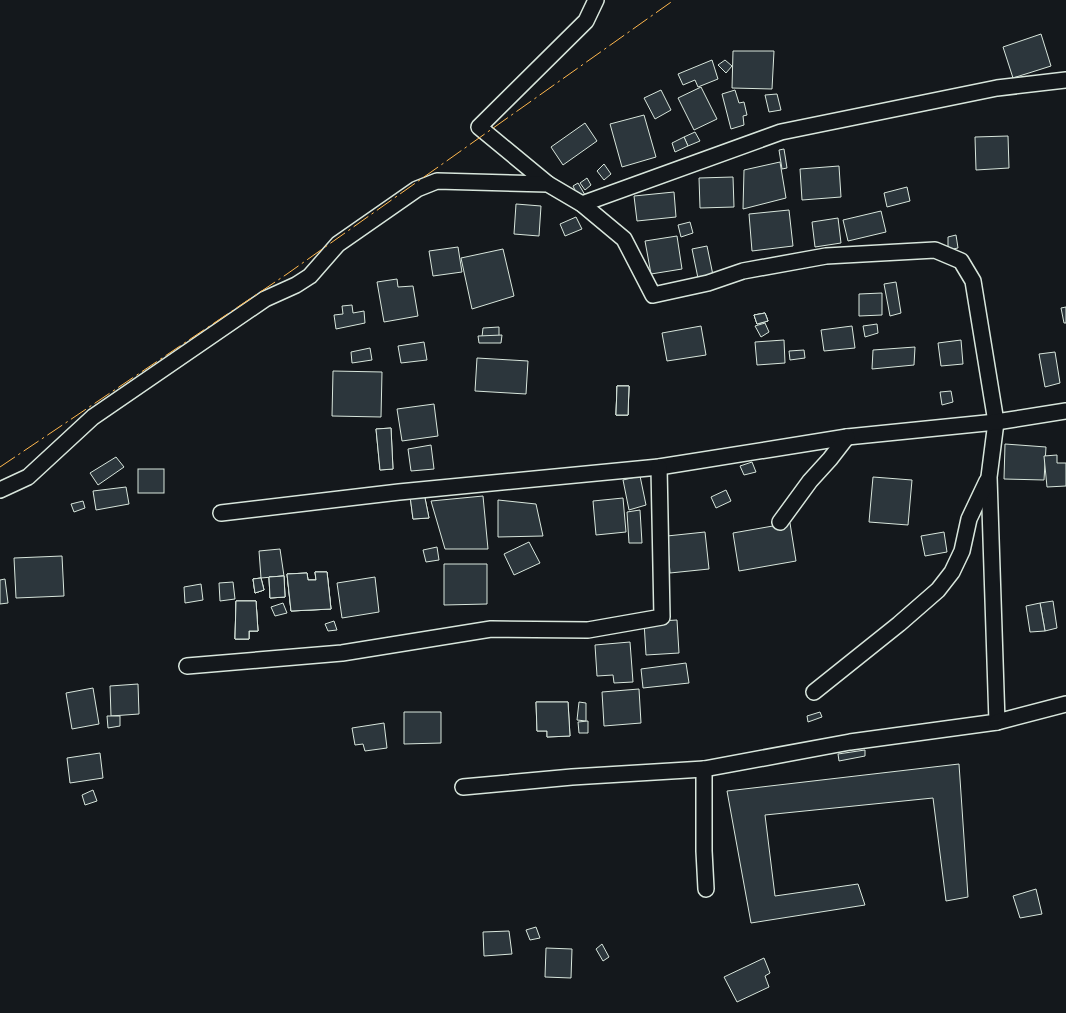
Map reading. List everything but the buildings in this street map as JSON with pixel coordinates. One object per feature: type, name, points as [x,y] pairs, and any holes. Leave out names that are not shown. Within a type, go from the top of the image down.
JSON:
[{"type":"street","points":[[596,0],[586,21],[479,127],[548,184],[582,204],[624,239],[653,295],[708,283],[743,271],[826,256],[935,250],[961,261],[973,281],[996,422],[988,477],[997,722]]},
{"type":"street","points":[[582,204],[781,132],[997,88],[1066,80]]},
{"type":"street","points":[[0,490],[28,477],[93,417],[265,299],[296,285],[310,276],[338,244],[417,189],[437,181],[548,184]]},
{"type":"street","points":[[221,513],[399,492],[660,467],[847,437],[996,422],[1066,411]]},
{"type":"street","points":[[780,522],[810,481],[847,437]]},
{"type":"street","points":[[187,666],[342,653],[491,628],[588,630],[662,617],[660,467]]},
{"type":"street","points":[[814,692],[938,590],[952,572],[962,550],[969,519],[988,477]]},
{"type":"street","points":[[463,787],[572,777],[704,769],[850,742],[997,722],[1066,704]]},
{"type":"street","points":[[704,769],[706,889]]},
{"type":"power","points":[[0,467],[287,274],[674,0]]}]
